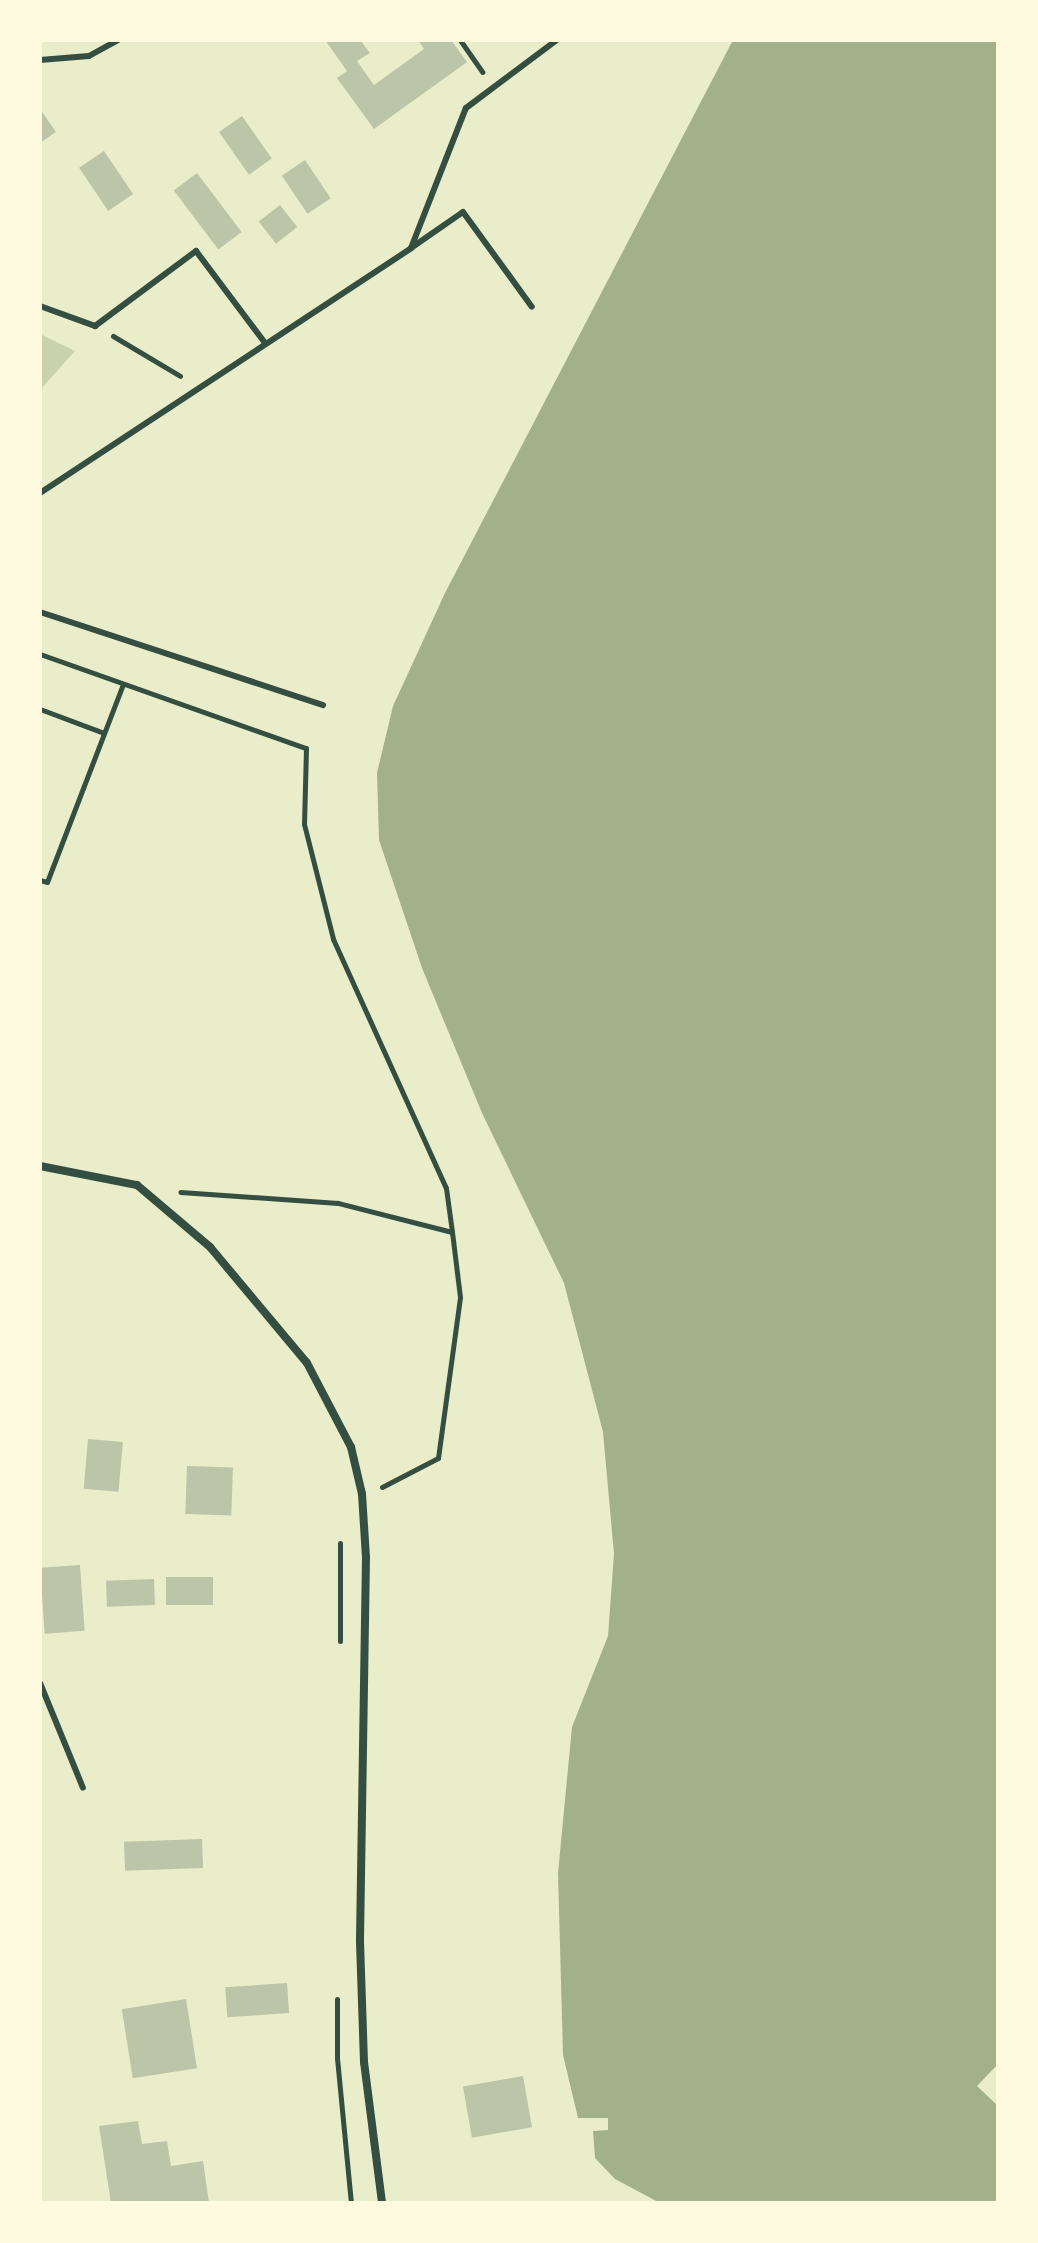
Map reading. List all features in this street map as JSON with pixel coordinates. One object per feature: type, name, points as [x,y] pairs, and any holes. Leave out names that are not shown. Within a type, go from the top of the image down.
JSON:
[{"type":"street","points":[[40,1166],[137,1185],[210,1247],[307,1363],[351,1447],[362,1494],[366,1557],[360,1942],[364,2062],[382,2203]]},
{"type":"lane","points":[[40,60],[89,56],[118,40]]},
{"type":"lane","points":[[411,248],[466,108],[557,40]]},
{"type":"lane","points":[[40,493],[463,212],[532,307]]},
{"type":"lane","points":[[40,306],[95,326],[196,251],[265,343]]},
{"type":"lane","points":[[40,612],[323,705]]},
{"type":"lane","points":[[40,1683],[83,1788]]},
{"type":"path","points":[[460,40],[492,87]]},
{"type":"path","points":[[95,326],[199,388]]},
{"type":"path","points":[[40,654],[306,748],[304,824],[333,939],[446,1188],[460,1297],[438,1458],[362,1494]]},
{"type":"path","points":[[40,880],[47,882],[123,684]]},
{"type":"path","points":[[40,709],[104,733]]},
{"type":"path","points":[[137,1185],[338,1203],[452,1232]]},
{"type":"path","points":[[340,1651],[341,1526]]},
{"type":"path","points":[[337,1995],[337,2058],[351,2203]]},
{"type":"shaded area","points":[[733,40],[998,40],[998,2203],[660,2203],[615,2179],[595,2158],[593,2131],[608,2130],[608,2118],[578,2118],[563,2055],[558,1873],[572,1727],[608,1636],[614,1554],[603,1432],[564,1283],[482,1113],[422,968],[379,840],[377,773],[393,706],[445,593]]},
{"type":"shaded area","points":[[40,334],[75,351],[40,390]]},
{"type":"pier","points":[[998,2064],[998,2106],[977,2086]]},
{"type":"building","points":[[325,40],[360,40],[370,53],[357,61],[374,85],[424,49],[418,40],[451,40],[467,62],[374,129],[337,78],[347,71]]},
{"type":"building","points":[[40,109],[56,132],[40,143]]},
{"type":"building","points":[[242,116],[272,159],[249,175],[219,132]]},
{"type":"building","points":[[104,151],[133,194],[108,211],[79,168]]},
{"type":"building","points":[[305,160],[331,198],[308,214],[282,176]]},
{"type":"building","points":[[197,173],[242,232],[218,250],[174,190]]},
{"type":"building","points":[[280,205],[297,227],[276,244],[259,222]]},
{"type":"building","points":[[88,1439],[123,1442],[119,1492],[84,1489]]},
{"type":"building","points":[[187,1466],[233,1468],[231,1516],[185,1514]]},
{"type":"building","points":[[80,1565],[85,1631],[45,1634],[40,1568]]},
{"type":"building","points":[[166,1577],[213,1577],[213,1605],[166,1605]]},
{"type":"building","points":[[154,1579],[155,1605],[107,1607],[106,1581]]},
{"type":"building","points":[[202,1839],[203,1868],[125,1871],[124,1842]]},
{"type":"building","points":[[287,1983],[289,2013],[227,2017],[225,1987]]},
{"type":"building","points":[[186,1999],[197,2068],[133,2078],[122,2009]]},
{"type":"building","points":[[523,2076],[532,2127],[472,2138],[463,2087]]},
{"type":"building","points":[[138,2121],[142,2144],[167,2141],[171,2166],[203,2161],[209,2203],[111,2203],[99,2126]]}]
